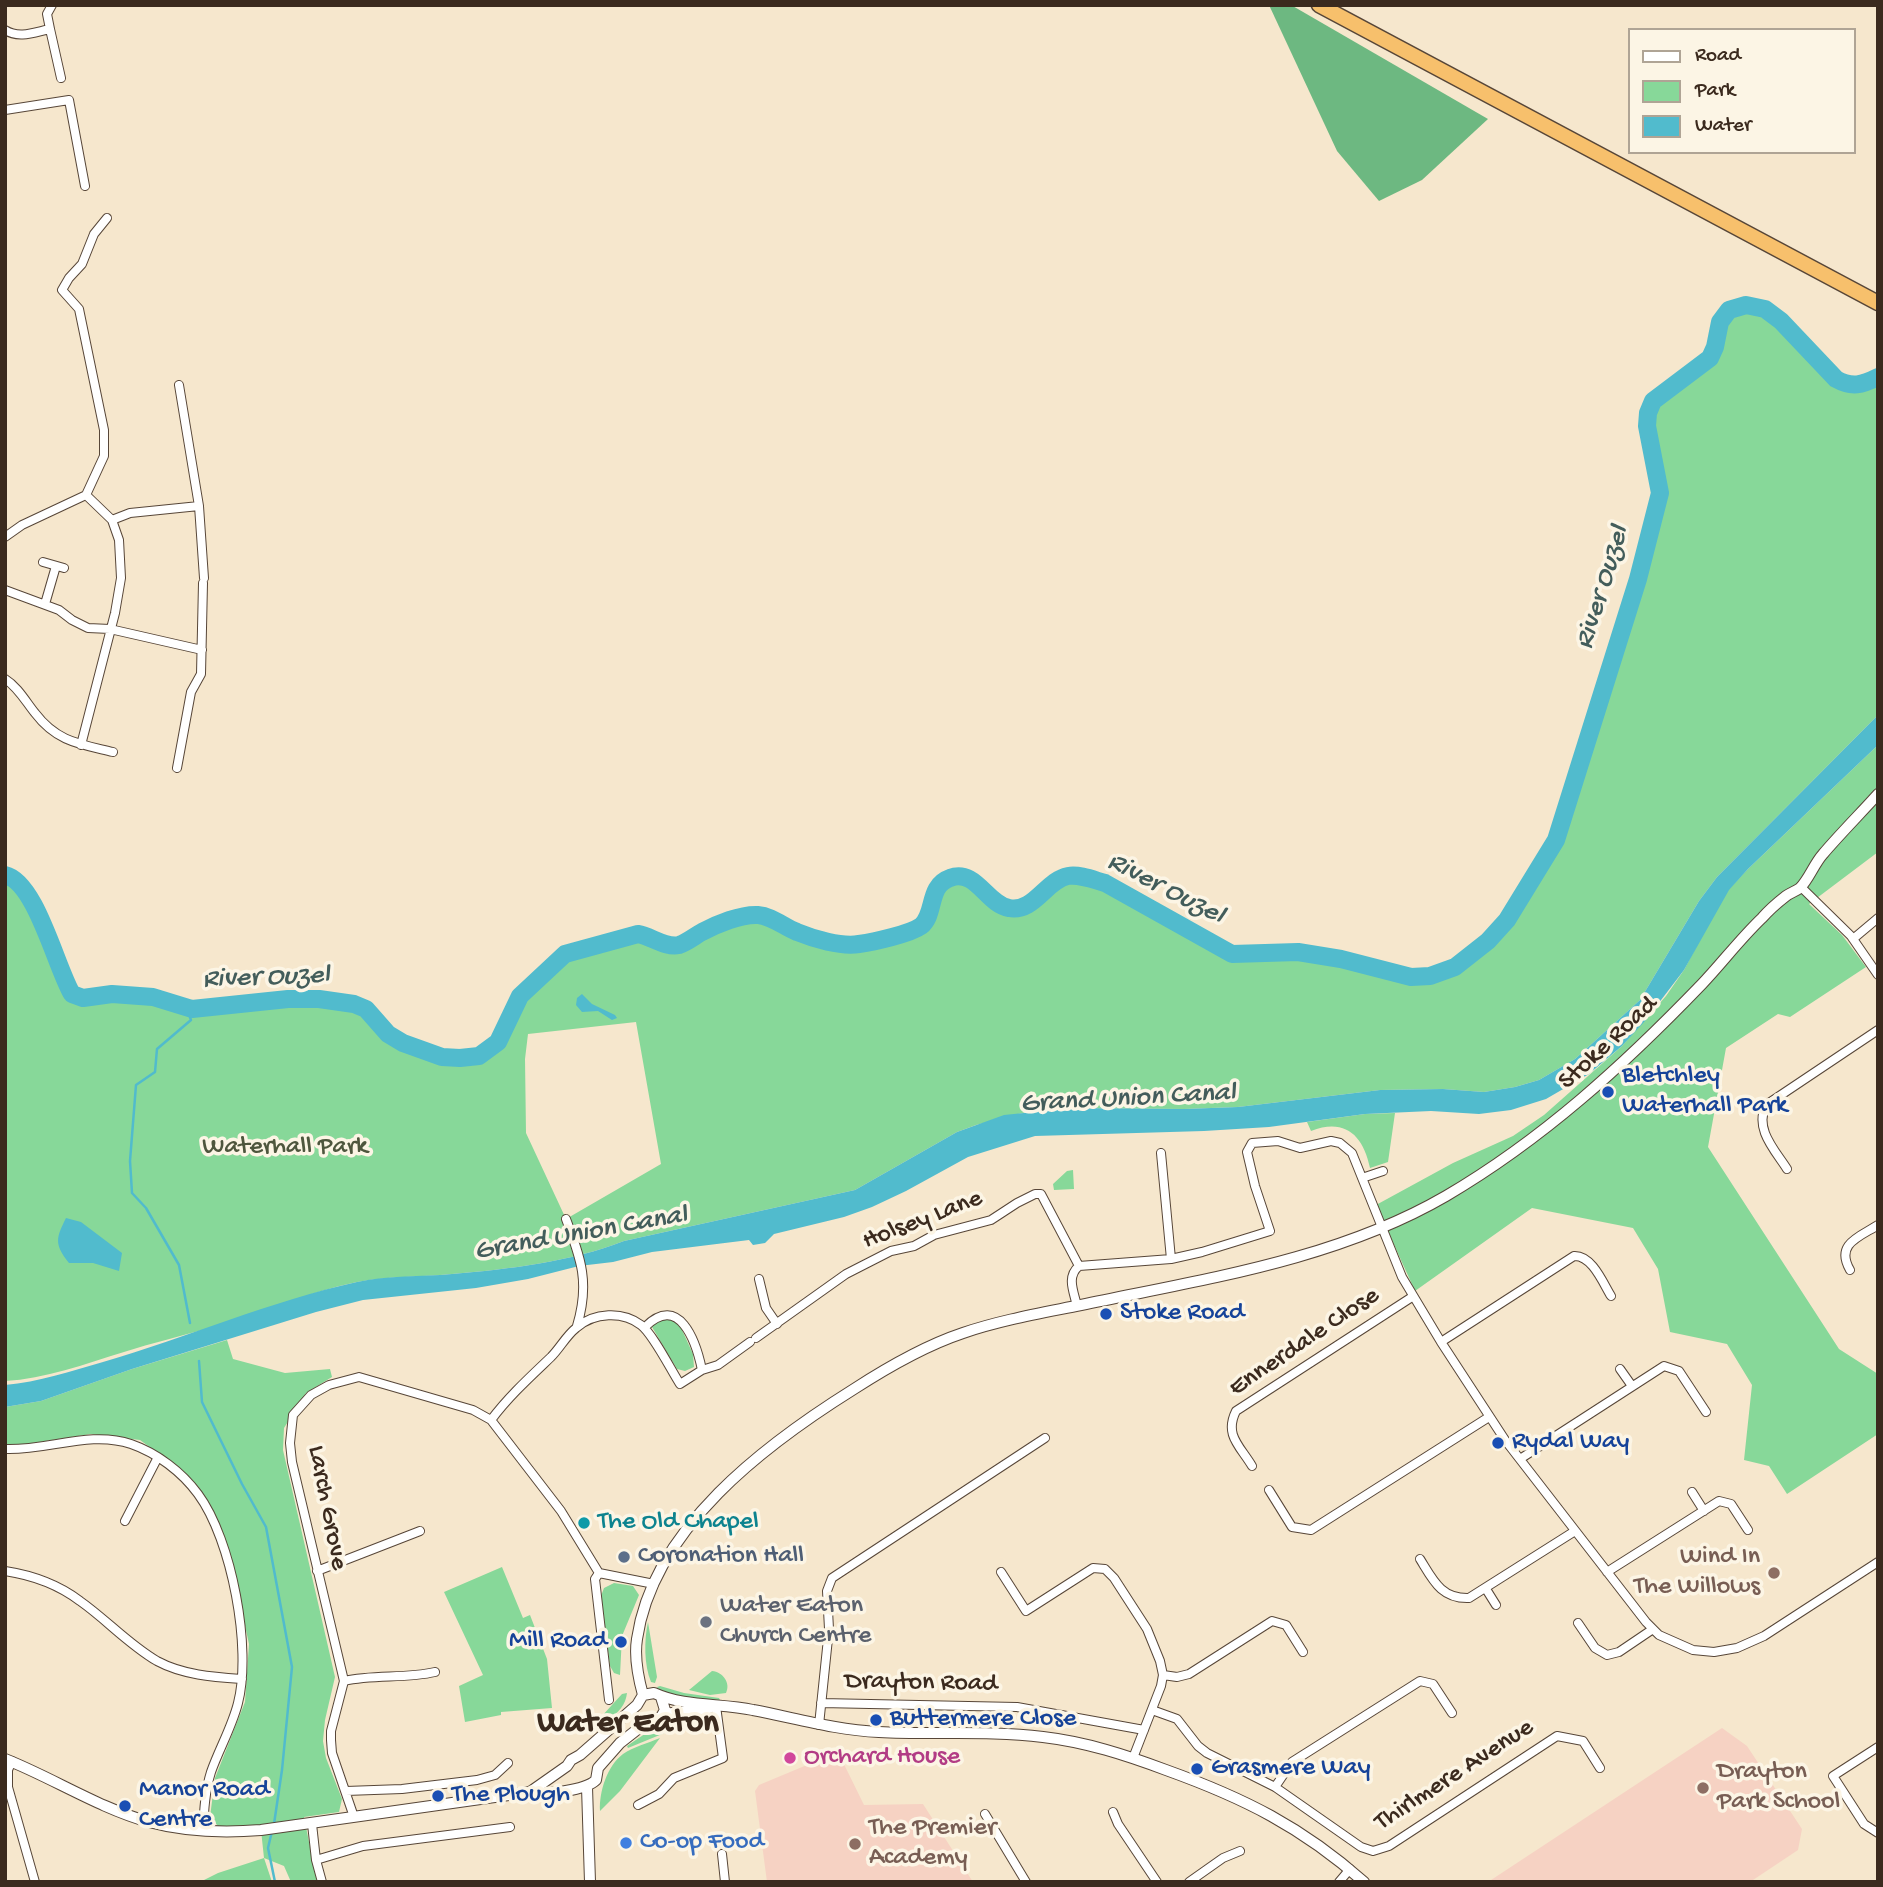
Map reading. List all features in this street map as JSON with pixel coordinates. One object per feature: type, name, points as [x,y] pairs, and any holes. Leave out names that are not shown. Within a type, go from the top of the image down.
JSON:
[{"type":"highway","points":[[1319,5],[1878,303]]},
{"type":"street","points":[[52,5],[47,14],[61,78]]},
{"type":"street","points":[[5,30],[12,35],[21,35],[50,29]]},
{"type":"street","points":[[5,110],[69,100],[85,186]]},
{"type":"street","points":[[5,537],[22,525],[86,495],[104,456],[104,430],[79,309],[62,290],[82,264],[94,234],[107,218]]},
{"type":"street","points":[[177,768],[191,692],[201,674],[203,580],[199,506],[179,385]]},
{"type":"street","points":[[82,744],[121,578],[119,540],[112,520],[86,495]]},
{"type":"street","points":[[112,520],[130,513],[199,506]]},
{"type":"street","points":[[43,562],[60,567],[45,604]]},
{"type":"street","points":[[5,590],[60,610],[88,628],[110,629],[202,650]]},
{"type":"street","points":[[5,679],[12,683],[53,733],[67,741],[113,752]]},
{"type":"street","name":"Stoke Road","points":[[640,1700],[636,1643],[654,1584],[677,1543],[714,1498],[820,1410],[887,1369],[951,1337],[979,1328],[1295,1257],[1381,1229],[1447,1196],[1560,1119],[1611,1075],[1690,996],[1760,919],[1786,896],[1801,887],[1822,855],[1878,794]]},
{"type":"street","points":[[1801,887],[1853,939],[1878,975]]},
{"type":"street","points":[[1853,939],[1878,918]]},
{"type":"street","points":[[1787,1169],[1763,1131],[1761,1120],[1766,1105],[1878,1030]]},
{"type":"street","points":[[1077,1306],[1072,1279],[1073,1272],[1079,1266],[1171,1259],[1270,1231],[1247,1152],[1252,1143],[1278,1141],[1300,1148],[1323,1141],[1340,1143],[1354,1157],[1381,1229],[1412,1297],[1489,1417],[1653,1629],[1669,1641],[1693,1650],[1714,1652],[1737,1648],[1763,1636],[1878,1562]]},
{"type":"street","points":[[1161,1153],[1171,1259]]},
{"type":"street","points":[[1362,1178],[1383,1171]]},
{"type":"street","name":"Holsey Lane","points":[[702,1370],[718,1365],[846,1275],[891,1251],[914,1246],[934,1235],[991,1220],[1035,1194],[1041,1194],[1079,1266]]},
{"type":"street","points":[[566,1219],[582,1270],[584,1303],[577,1326],[555,1354],[512,1393],[491,1420],[561,1511],[600,1573],[654,1584]]},
{"type":"street","points":[[1850,1270],[1844,1260],[1844,1251],[1849,1243],[1878,1225]]},
{"type":"street","points":[[1441,1342],[1574,1256],[1580,1255],[1588,1260],[1611,1296]]},
{"type":"street","points":[[759,1279],[766,1308],[777,1324]]},
{"type":"street","name":"Ennerdale Close","points":[[1252,1466],[1231,1434],[1231,1422],[1236,1411],[1412,1297]]},
{"type":"street","points":[[577,1326],[613,1314],[631,1318],[645,1327],[680,1384],[702,1370],[699,1352],[681,1319],[673,1314],[663,1314],[645,1327]]},
{"type":"street","points":[[1520,1459],[1664,1366],[1679,1371],[1706,1412]]},
{"type":"street","points":[[1620,1369],[1632,1387]]},
{"type":"street","name":"Larch Grove","points":[[354,1817],[332,1753],[331,1731],[344,1681],[292,1462],[290,1443],[293,1415],[311,1395],[329,1385],[359,1377],[473,1410],[491,1420]]},
{"type":"street","points":[[1269,1490],[1292,1527],[1311,1530],[1489,1417]]},
{"type":"street","points":[[819,1725],[829,1629],[827,1591],[832,1578],[1045,1438]]},
{"type":"street","points":[[5,1449],[24,1450],[95,1439],[130,1444],[158,1457],[178,1472],[198,1494],[210,1514],[225,1551],[235,1590],[243,1646],[239,1702],[210,1775],[203,1830]]},
{"type":"street","points":[[125,1521],[158,1457]]},
{"type":"street","points":[[1692,1492],[1704,1511]]},
{"type":"street","points":[[1607,1572],[1719,1501],[1731,1504],[1748,1530]]},
{"type":"street","points":[[317,1571],[420,1531]]},
{"type":"street","points":[[1420,1559],[1438,1587],[1446,1594],[1469,1598],[1575,1531]]},
{"type":"street","points":[[1001,1572],[1026,1611],[1088,1570],[1105,1569],[1114,1578],[1151,1636],[1163,1675],[1133,1758]]},
{"type":"street","points":[[5,1571],[47,1582],[79,1600],[121,1637],[159,1662],[202,1676],[242,1679]]},
{"type":"street","points":[[600,1573],[595,1579],[609,1700]]},
{"type":"street","points":[[1486,1589],[1496,1605]]},
{"type":"street","points":[[1163,1675],[1177,1677],[1189,1674],[1272,1621],[1286,1625],[1303,1652]]},
{"type":"street","points":[[1578,1623],[1594,1648],[1607,1655],[1619,1652],[1653,1629]]},
{"type":"street","points":[[344,1681],[365,1676],[420,1675],[435,1672]]},
{"type":"street","points":[[1275,1787],[1292,1762],[1420,1681],[1433,1684],[1452,1713]]},
{"type":"street","points":[[35,1882],[8,1787],[8,1760],[147,1821],[219,1833],[261,1830],[530,1792],[549,1794],[583,1787],[596,1780],[598,1768],[620,1743],[648,1721],[657,1720],[664,1714],[662,1697],[650,1693],[640,1700],[580,1755],[570,1760],[567,1766],[530,1792]]},
{"type":"street","name":"Drayton Road","points":[[662,1697],[752,1709],[819,1725],[876,1732],[1028,1735],[1079,1743],[1133,1758],[1211,1786],[1256,1806],[1301,1833],[1364,1882]]},
{"type":"street","points":[[640,1700],[641,1717],[648,1721]]},
{"type":"street","name":"Drayton Road","points":[[821,1703],[1017,1707],[1144,1730]]},
{"type":"street","points":[[638,1805],[659,1794],[674,1778],[723,1758],[715,1706]]},
{"type":"street","name":"Drayton Road","points":[[664,1714],[715,1706]]},
{"type":"street","name":"Thirlmere Avenue","points":[[1152,1710],[1177,1719],[1198,1746],[1207,1753],[1275,1787],[1361,1847],[1378,1850],[1393,1843],[1557,1736],[1583,1741],[1600,1768]]},
{"type":"street","points":[[1878,1747],[1833,1776],[1864,1824],[1878,1833]]},
{"type":"street","points":[[580,1755],[591,1758],[598,1768]]},
{"type":"street","points":[[346,1791],[402,1790],[477,1780],[495,1775],[508,1763]]},
{"type":"street","points":[[567,1766],[568,1778],[583,1787]]},
{"type":"street","points":[[583,1787],[590,1882]]},
{"type":"street","points":[[1113,1812],[1118,1824],[1157,1882]]},
{"type":"street","points":[[985,1814],[1026,1882]]},
{"type":"street","points":[[312,1824],[316,1860],[322,1882]]},
{"type":"street","points":[[316,1860],[363,1846],[510,1827]]},
{"type":"street","points":[[1189,1882],[1223,1858],[1240,1851]]},
{"type":"street","points":[[722,1854],[725,1882]]},
{"type":"street","points":[[1339,1882],[1350,1869]]},
{"type":"shaded area","name":"Drayton Park School","points":[[1722,1728],[1747,1746],[1802,1829],[1798,1850],[1750,1882],[1488,1882]]},
{"type":"shaded area","name":"The Premier Academy","points":[[838,1752],[864,1805],[923,1804],[973,1882],[767,1882],[755,1791],[759,1785]]},
{"type":"green space","points":[[1269,5],[1291,5],[1488,119],[1422,180],[1379,201],[1337,151]]},
{"type":"green space","name":"Waterhall Park","points":[[1746,305],[1765,309],[1781,321],[1837,379],[1857,384],[1878,381],[1878,715],[1717,877],[1699,901],[1640,1000],[1575,1059],[1539,1080],[1484,1092],[1443,1089],[1380,1090],[1238,1107],[1072,1108],[1026,1112],[957,1132],[855,1190],[624,1241],[540,1264],[357,1282],[65,1370],[5,1381],[5,875],[16,881],[36,909],[72,994],[83,998],[112,994],[153,997],[192,1009],[288,999],[319,999],[354,1004],[366,1009],[388,1034],[403,1043],[442,1057],[479,1056],[498,1042],[520,996],[565,954],[638,934],[669,945],[679,945],[722,923],[751,915],[768,917],[797,932],[827,942],[852,945],[873,941],[900,935],[920,926],[928,915],[938,887],[950,878],[959,877],[967,878],[1001,905],[1018,908],[1026,906],[1060,879],[1068,876],[1082,877],[1105,883],[1232,954],[1298,952],[1341,959],[1411,977],[1430,976],[1455,967],[1488,941],[1507,920],[1556,840],[1638,579],[1660,493],[1647,426],[1648,413],[1653,401],[1710,358],[1720,322],[1729,310]],"holes":[[[636,1022],[661,1164],[566,1219],[526,1133],[525,1059],[528,1034]]]},
{"type":"green space","points":[[1878,745],[1878,852],[1809,904],[1842,935],[1866,967],[1790,1017],[1778,1014],[1726,1048],[1708,1147],[1839,1349],[1878,1374],[1878,1434],[1787,1494],[1769,1466],[1744,1460],[1752,1385],[1727,1344],[1670,1332],[1658,1269],[1633,1228],[1532,1208],[1415,1291],[1376,1205],[1453,1163],[1513,1136],[1544,1115],[1622,1046],[1666,996],[1684,970],[1728,890]]},
{"type":"green space","points":[[1395,1113],[1388,1162],[1370,1168],[1363,1146],[1351,1132],[1334,1127],[1311,1131],[1307,1122],[1365,1114]]},
{"type":"green space","points":[[1073,1170],[1074,1189],[1054,1190],[1053,1184],[1067,1171]]},
{"type":"green space","points":[[665,1318],[678,1321],[693,1354],[694,1367],[685,1371],[677,1369],[652,1327]]},
{"type":"green space","points":[[227,1340],[233,1359],[285,1373],[330,1369],[332,1377],[306,1393],[284,1428],[283,1450],[335,1677],[323,1741],[326,1758],[342,1799],[339,1812],[304,1817],[317,1882],[291,1882],[284,1866],[264,1858],[261,1830],[218,1826],[210,1817],[215,1778],[245,1702],[249,1644],[228,1548],[206,1500],[178,1468],[140,1440],[91,1434],[20,1445],[5,1444],[5,1407],[41,1401]]},
{"type":"green space","points":[[502,1567],[523,1618],[530,1615],[547,1659],[552,1708],[501,1712],[501,1715],[465,1722],[459,1686],[483,1675],[444,1592]]},
{"type":"green space","points":[[614,1583],[633,1586],[639,1595],[622,1636],[620,1675],[614,1673],[610,1666],[601,1596],[604,1588]]},
{"type":"green space","points":[[648,1622],[657,1677],[655,1683],[651,1682],[646,1660]]},
{"type":"green space","points":[[712,1671],[720,1673],[725,1679],[726,1693],[710,1695],[689,1690]]},
{"type":"green space","points":[[657,1687],[720,1700],[682,1698],[659,1690]]},
{"type":"green space","points":[[627,1693],[618,1712],[611,1717],[601,1717],[622,1694]]},
{"type":"green space","points":[[705,1714],[706,1716],[628,1748],[627,1746],[658,1725]]},
{"type":"green space","points":[[660,1738],[620,1791],[600,1811],[605,1780],[617,1759],[631,1749]]},
{"type":"green space","points":[[264,1858],[272,1882],[200,1882],[218,1873]]},
{"type":"water","points":[[1878,715],[1878,745],[1729,890],[1684,970],[1645,1021],[1622,1046],[1589,1074],[1546,1099],[1511,1110],[1479,1114],[1431,1111],[1365,1114],[1269,1127],[1035,1136],[968,1157],[872,1207],[844,1217],[774,1234],[765,1243],[753,1245],[749,1240],[652,1252],[476,1288],[363,1300],[132,1369],[41,1401],[5,1407],[5,1385],[43,1379],[103,1362],[325,1290],[381,1278],[440,1275],[540,1264],[624,1241],[855,1190],[957,1132],[1004,1115],[1072,1108],[1238,1107],[1380,1090],[1443,1089],[1484,1092],[1539,1080],[1575,1059],[1640,1000],[1699,901],[1717,877]]},
{"type":"water","points":[[582,994],[592,1004],[617,1018],[612,1020],[598,1011],[582,1012],[576,1005],[577,998]]},
{"type":"water","points":[[66,1218],[81,1222],[122,1253],[119,1271],[93,1263],[69,1263],[58,1241]]},
{"type":"waterway","name":"River Ouzel","points":[[5,875],[16,881],[36,909],[72,994],[83,998],[112,994],[153,997],[192,1009],[288,999],[319,999],[354,1004],[366,1009],[388,1034],[403,1043],[442,1057],[479,1056],[498,1042],[520,996],[565,954],[638,934],[669,945],[679,945],[722,923],[751,915],[768,917],[797,932],[828,942],[852,945],[873,941],[900,935],[921,926],[929,915],[938,887],[950,878],[959,876],[974,882],[994,901],[1009,908],[1026,906],[1060,879],[1068,876],[1082,877],[1105,883],[1232,954],[1298,952],[1341,959],[1411,977],[1430,976],[1455,967],[1488,941],[1507,920],[1556,840],[1638,579],[1660,493],[1647,426],[1653,401],[1710,358],[1720,322],[1729,310],[1746,305],[1765,309],[1781,321],[1836,379],[1847,384],[1857,384],[1878,377]]},
{"type":"waterway","points":[[186,1006],[191,1020],[157,1049],[155,1072],[136,1085],[130,1161],[132,1193],[146,1208],[179,1265],[190,1323]]},
{"type":"waterway","points":[[199,1361],[202,1402],[266,1527],[292,1667],[274,1824]]},
{"type":"waterway","points":[[272,1831],[268,1848],[275,1882]]},
{"type":"place","name":"Bletchley Waterhall Park","points":[[1608,1092]]},
{"type":"place","name":"Stoke Road","points":[[1106,1314]]},
{"type":"place","name":"Rydal Way","points":[[1498,1443]]},
{"type":"place","name":"The Old Chapel","points":[[584,1523]]},
{"type":"place","name":"Coronation Hall","points":[[624,1557]]},
{"type":"place","name":"Wind In The Willows","points":[[1774,1573]]},
{"type":"place","name":"Water Eaton Church Centre","points":[[706,1622]]},
{"type":"place","name":"Mill Road","points":[[621,1642]]},
{"type":"place","name":"Buttermere Close","points":[[876,1720]]},
{"type":"place","name":"Orchard House","points":[[790,1758]]},
{"type":"place","name":"Grasmere Way","points":[[1197,1769]]},
{"type":"place","name":"Drayton Park School","points":[[1703,1788]]},
{"type":"place","name":"The Plough","points":[[438,1796]]},
{"type":"place","name":"Manor Road Centre","points":[[125,1806]]},
{"type":"place","name":"Co-op Food","points":[[626,1843]]},
{"type":"place","name":"The Premier Academy","points":[[855,1844]]},
{"type":"district","name":"Water Eaton","points":[[628,1725]]},
{"type":"water label","name":"Grand Union Canal","points":[[1128,1100]]},
{"type":"water label","name":"Grand Union Canal","points":[[581,1235]]}]
